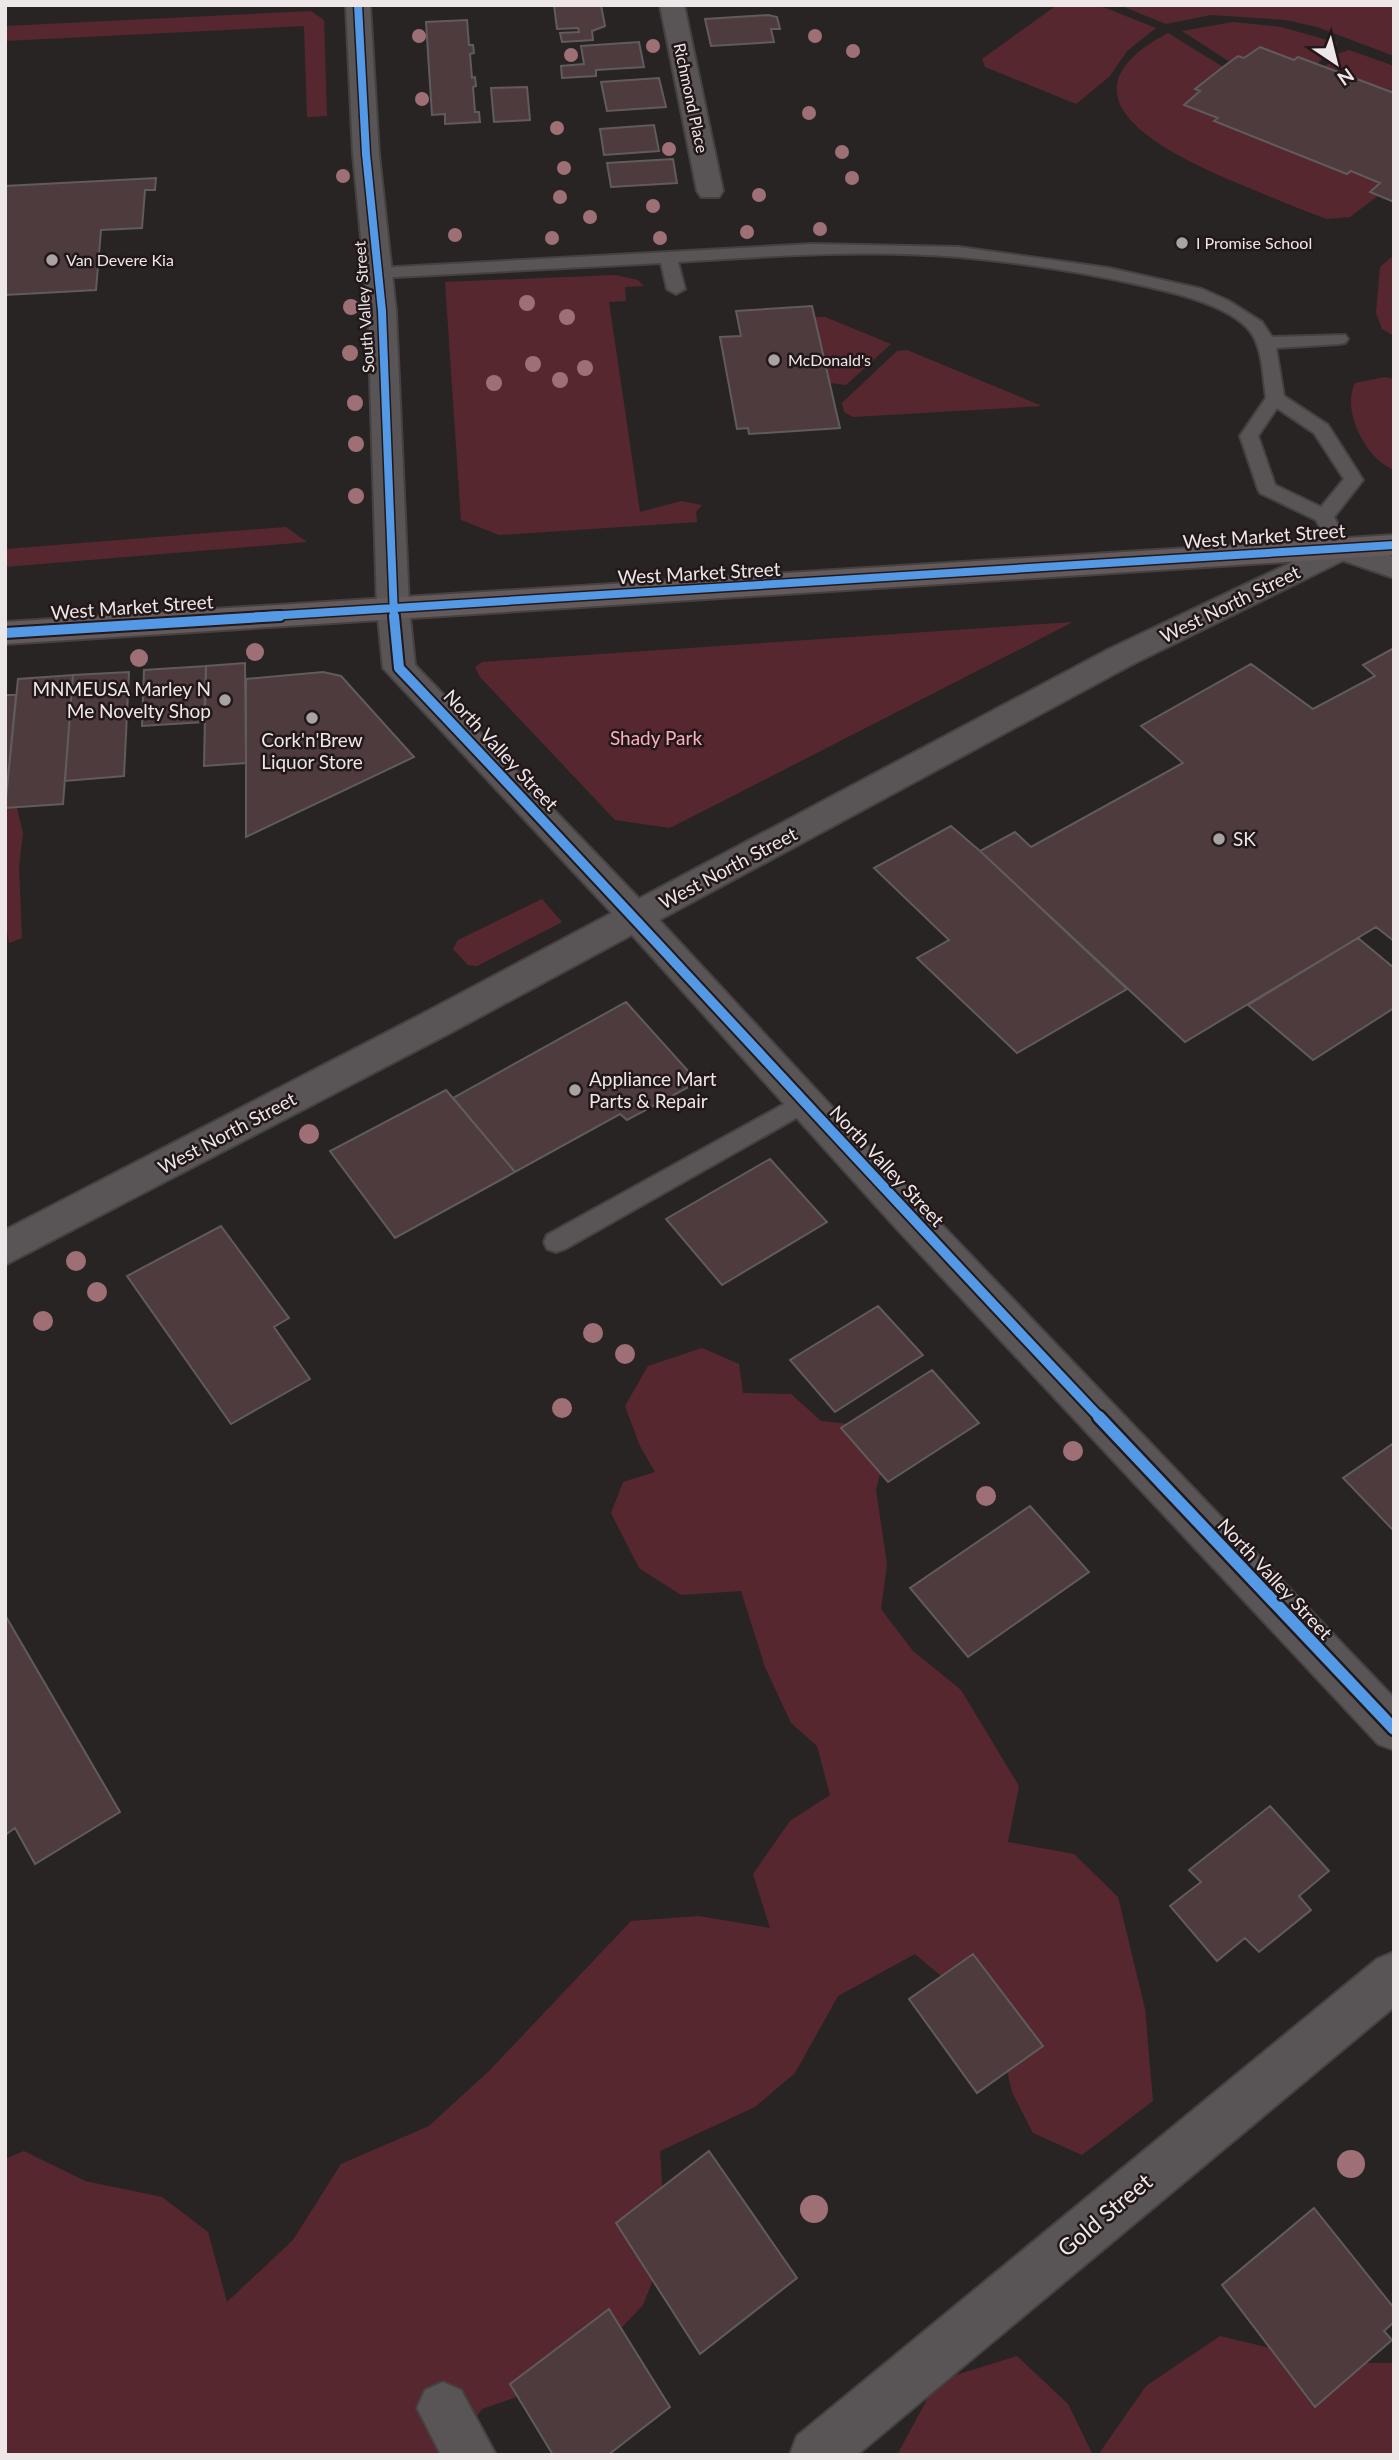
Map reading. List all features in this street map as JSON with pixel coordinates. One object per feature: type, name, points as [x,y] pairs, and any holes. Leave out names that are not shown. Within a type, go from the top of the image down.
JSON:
[{"type":"main road","name":"West Market Street","points":[[5,633],[1394,545]]},
{"type":"street","name":"South Valley Street","points":[[358,5],[366,154],[378,273],[393,607]]},
{"type":"street","name":"Richmond Place","points":[[672,5],[710,191]]},
{"type":"street","points":[[1341,549],[1394,568]]},
{"type":"street","name":"West North Street","points":[[5,1249],[636,917],[1120,657],[1341,549]]},
{"type":"street","name":"North Valley Street","points":[[393,607],[399,668],[636,917],[804,1102],[1394,1729]]},
{"type":"street","name":"Gold Street","points":[[816,2455],[1394,1976]]},
{"type":"street","points":[[443,2408],[470,2455]]},
{"type":"lane","points":[[378,273],[813,249],[959,252],[1109,273],[1196,293],[1223,305],[1256,326],[1266,344],[1275,398],[1249,436],[1267,489],[1324,516],[1341,549]]},
{"type":"lane","points":[[668,257],[676,289]]},
{"type":"lane","points":[[1266,344],[1339,339]]},
{"type":"lane","points":[[1275,398],[1321,429],[1354,480],[1324,516]]},
{"type":"lane","points":[[556,1242],[804,1102]]},
{"type":"green space","points":[[1057,5],[1098,5],[1156,28],[1127,51],[1110,76],[1076,104],[985,67],[982,59]]},
{"type":"green space","points":[[1119,5],[1394,5],[1394,56],[1317,27],[1286,20],[1211,15],[1166,24]]},
{"type":"green space","points":[[311,11],[324,20],[327,116],[307,117],[304,26],[5,41],[5,26]]},
{"type":"green space","points":[[1233,22],[1281,27],[1338,43],[1317,64],[1294,60],[1260,47],[1244,58],[1238,56],[1230,62],[1182,31]]},
{"type":"green space","points":[[1168,33],[1223,67],[1195,88],[1200,91],[1185,105],[1218,118],[1215,121],[1346,174],[1351,171],[1380,183],[1370,191],[1379,195],[1350,217],[1327,219],[1220,175],[1160,144],[1136,125],[1120,104],[1118,82],[1132,58]]},
{"type":"green space","points":[[1349,50],[1394,66],[1394,93],[1325,67],[1337,54]]},
{"type":"green space","points":[[1394,255],[1394,336],[1382,329],[1376,313],[1380,267]]},
{"type":"green space","points":[[615,275],[638,280],[644,286],[625,287],[626,301],[609,302],[640,512],[681,501],[702,505],[696,512],[697,522],[499,535],[461,520],[445,282]]},
{"type":"green space","points":[[814,317],[825,317],[891,344],[846,385],[830,383]]},
{"type":"green space","points":[[907,350],[1042,406],[853,417],[844,412],[842,403],[897,351]]},
{"type":"green space","points":[[1385,377],[1394,379],[1394,470],[1374,456],[1366,445],[1359,433],[1351,407],[1355,383]]},
{"type":"green space","points":[[286,527],[307,542],[5,567],[5,549]]},
{"type":"green space","name":"Shady Park","points":[[1073,622],[670,828],[615,820],[480,677],[475,667],[482,662]]},
{"type":"green space","points":[[5,808],[17,808],[23,833],[19,866],[22,938],[9,943],[5,921]]},
{"type":"green space","points":[[542,899],[562,922],[477,966],[468,965],[453,949],[458,940]]},
{"type":"green space","points":[[702,1348],[739,1364],[743,1393],[791,1394],[821,1421],[867,1426],[886,1451],[876,1490],[887,1564],[881,1609],[913,1651],[961,1690],[1019,1786],[1008,1842],[1074,1854],[1118,1897],[1145,2009],[1153,2101],[1082,2155],[1033,2133],[1012,2092],[993,2012],[954,1987],[915,1954],[838,1996],[795,2073],[755,2107],[660,2151],[666,2247],[643,2305],[608,2342],[562,2381],[482,2409],[448,2455],[5,2455],[5,2159],[24,2151],[85,2181],[162,2197],[208,2232],[227,2302],[293,2240],[341,2164],[429,2126],[490,2070],[631,1921],[699,1916],[770,1928],[753,1874],[790,1821],[830,1795],[817,1746],[791,1723],[765,1667],[741,1591],[681,1595],[639,1568],[611,1513],[623,1482],[655,1472],[640,1446],[625,1406],[648,1366]]},
{"type":"green space","points":[[1220,2336],[1333,2363],[1394,2363],[1394,2455],[1098,2455],[1146,2386]]},
{"type":"green space","points":[[1017,2356],[1068,2404],[1093,2455],[897,2455],[937,2381]]},
{"type":"building","points":[[554,5],[601,5],[605,26],[592,31],[593,40],[562,42],[560,33],[579,32],[578,28],[557,29]]},
{"type":"building","points":[[768,15],[777,17],[780,29],[771,29],[774,42],[711,46],[705,19]]},
{"type":"building","points":[[467,20],[469,45],[473,45],[474,53],[470,54],[472,78],[475,77],[476,86],[473,87],[475,112],[479,112],[480,122],[445,124],[445,114],[432,115],[426,22]]},
{"type":"building","points":[[639,42],[644,67],[596,70],[596,76],[562,78],[561,66],[584,64],[581,46]]},
{"type":"building","points":[[1260,47],[1294,60],[1298,57],[1394,93],[1394,202],[1370,192],[1380,183],[1351,171],[1347,174],[1214,121],[1218,118],[1184,105],[1200,91],[1195,89],[1223,67],[1238,56],[1244,58]]},
{"type":"building","points":[[659,78],[666,107],[607,111],[601,82]]},
{"type":"building","points":[[527,87],[530,120],[494,122],[491,88]]},
{"type":"building","points":[[654,125],[659,151],[604,155],[600,129]]},
{"type":"building","points":[[673,159],[677,183],[611,187],[607,163]]},
{"type":"building","name":"Van Devere Kia","points":[[156,178],[155,190],[145,190],[142,228],[101,230],[96,290],[5,295],[5,186]]},
{"type":"building","name":"McDonald's","points":[[812,306],[840,428],[749,434],[748,428],[737,429],[720,337],[741,336],[736,311]]},
{"type":"building","name":"SK","points":[[1394,648],[1394,941],[1376,927],[1185,1042],[980,851],[1015,832],[1031,847],[1183,763],[1141,726],[1251,664],[1313,709],[1375,676],[1363,665]]},
{"type":"building","name":"MNMEUSA Marley N Me Novelty Shop","points":[[245,663],[246,763],[204,766],[206,666]]},
{"type":"building","points":[[206,666],[204,722],[142,726],[144,670]]},
{"type":"building","points":[[129,672],[124,776],[65,781],[73,675]]},
{"type":"building","name":"Cork'n'Brew Liquor Store","points":[[323,672],[341,676],[414,757],[246,837],[246,679]]},
{"type":"building","points":[[73,675],[63,804],[5,808],[18,679]]},
{"type":"building","points":[[5,695],[16,695],[5,808]]},
{"type":"building","points":[[951,826],[1127,989],[1017,1053],[917,958],[949,940],[874,868]]},
{"type":"building","points":[[1358,938],[1394,968],[1394,1008],[1313,1060],[1248,1005]]},
{"type":"building","name":"Appliance Mart Parts & Repair","points":[[626,1002],[698,1082],[627,1120],[620,1114],[515,1172],[453,1098]]},
{"type":"building","points":[[446,1090],[515,1172],[395,1238],[330,1151]]},
{"type":"building","points":[[770,1159],[827,1222],[722,1285],[666,1219]]},
{"type":"building","points":[[221,1226],[289,1318],[274,1327],[310,1379],[231,1424],[127,1276]]},
{"type":"building","points":[[878,1306],[923,1355],[835,1412],[790,1360]]},
{"type":"building","points":[[932,1370],[979,1423],[888,1482],[841,1428]]},
{"type":"building","points":[[1394,1443],[1394,1531],[1343,1478]]},
{"type":"building","points":[[1030,1506],[1089,1572],[968,1657],[910,1588]]},
{"type":"building","points":[[5,1615],[120,1812],[35,1864],[15,1828],[5,1835]]},
{"type":"building","points":[[1270,1806],[1329,1871],[1299,1896],[1311,1910],[1259,1952],[1245,1938],[1217,1961],[1170,1906],[1201,1882],[1189,1870]]},
{"type":"building","points":[[973,1954],[1043,2046],[977,2093],[909,1999]]},
{"type":"building","points":[[709,2151],[797,2278],[700,2354],[616,2223]]},
{"type":"building","points":[[1314,2208],[1394,2308],[1394,2322],[1384,2331],[1392,2340],[1315,2407],[1222,2285]]},
{"type":"building","points":[[609,2309],[670,2407],[608,2455],[553,2455],[510,2384]]},
{"type":"cycle path","points":[[358,5],[366,154],[382,311],[393,607],[399,668],[636,917],[908,1215],[1394,1729]]},
{"type":"cycle path","points":[[5,633],[1394,545]]},
{"type":"place","name":"I Promise School","points":[[1182,243]]},
{"type":"place","name":"Van Devere Kia","points":[[52,260]]},
{"type":"place","name":"McDonald's","points":[[774,360]]},
{"type":"place","name":"MNMEUSA Marley N Me Novelty Shop","points":[[225,700]]},
{"type":"place","name":"Cork'n'Brew Liquor Store","points":[[312,718]]},
{"type":"place","name":"SK","points":[[1219,839]]},
{"type":"place","name":"Appliance Mart Parts & Repair","points":[[575,1090]]}]
